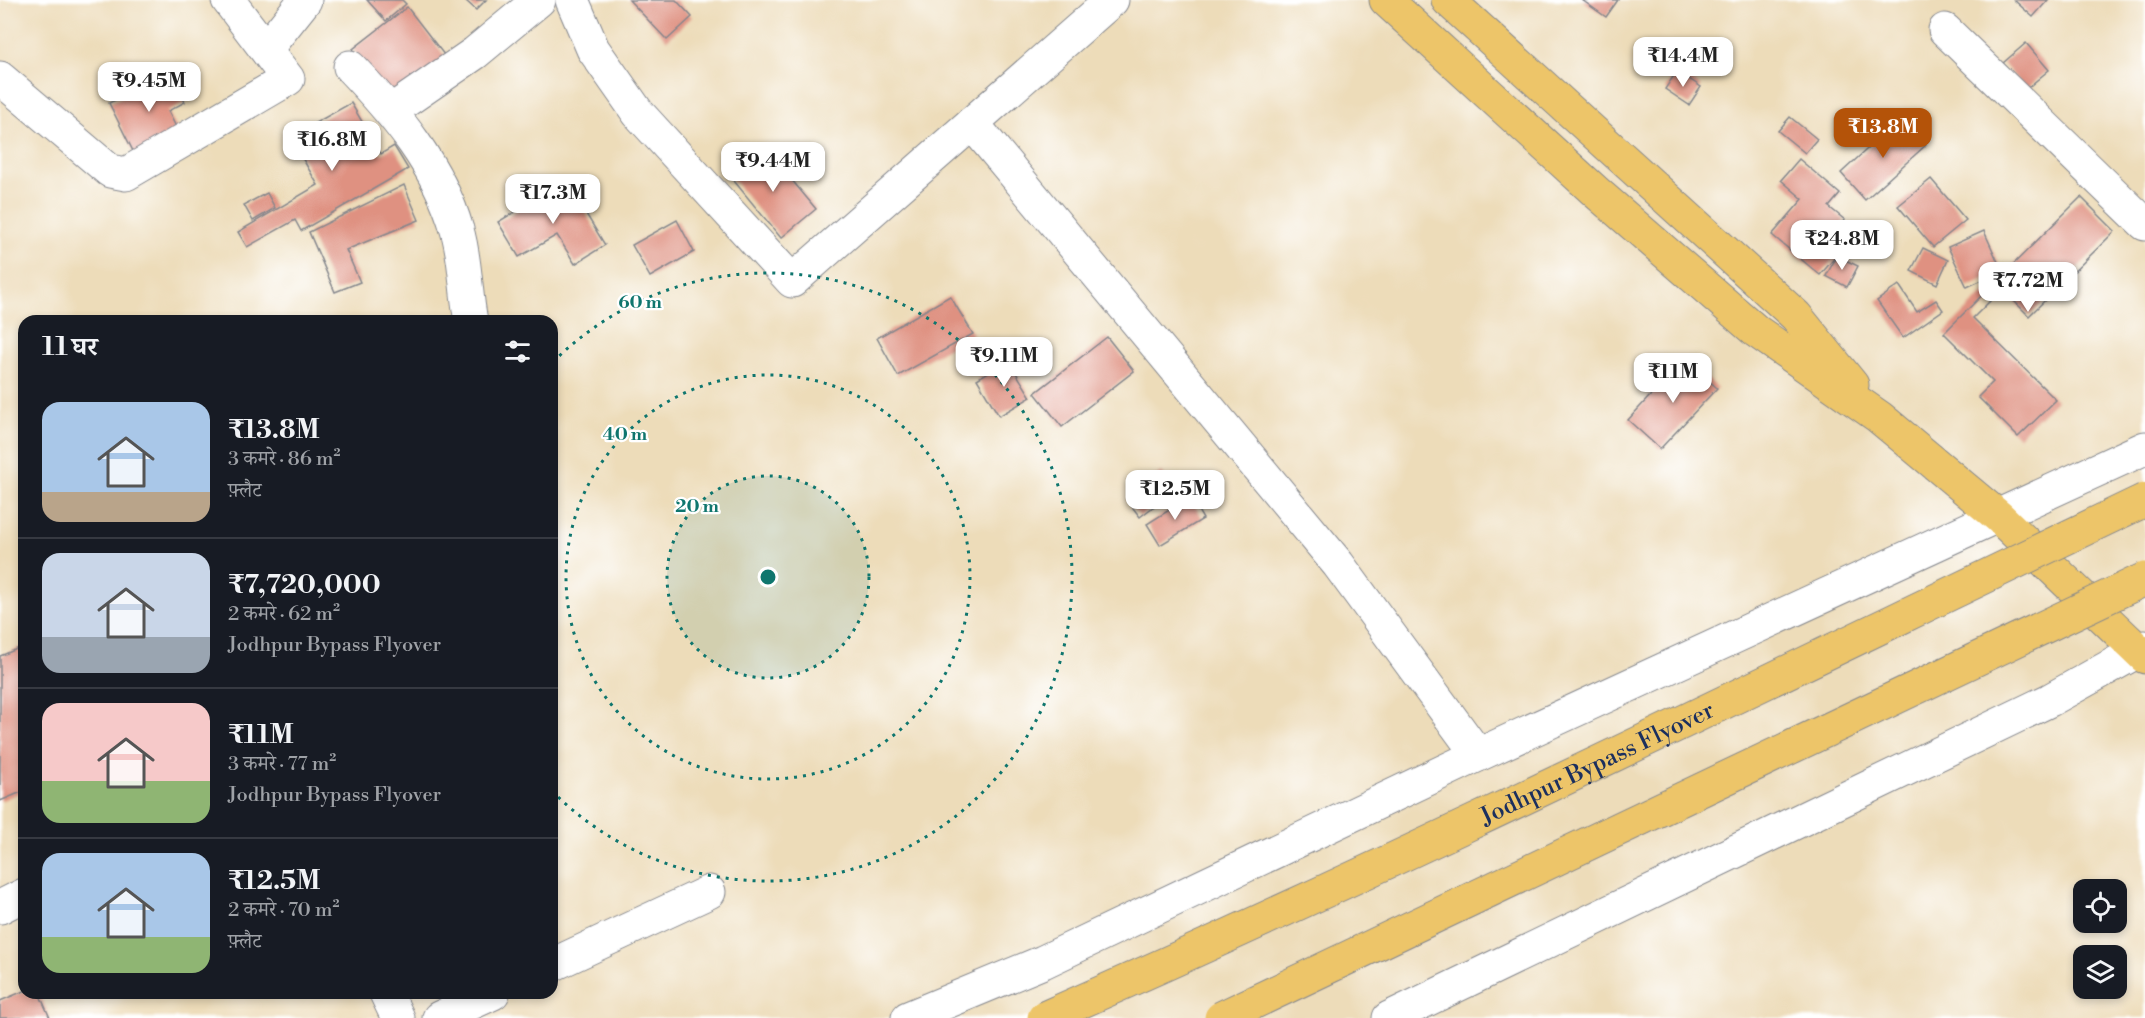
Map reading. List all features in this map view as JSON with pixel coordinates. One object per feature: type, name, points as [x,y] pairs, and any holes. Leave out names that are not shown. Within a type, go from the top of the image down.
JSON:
[{"type":"main road","points":[[1386,0],[1596,192],[1756,331],[1878,417],[1999,517],[2143,652]]},
{"type":"main road","points":[[1448,0],[1796,316],[1878,417]]},
{"type":"main road","name":"Jodhpur Bypass Flyover","points":[[1044,1018],[1139,976],[1586,767],[2145,500]]},
{"type":"main road","points":[[1221,1018],[2145,579]]},
{"type":"street","points":[[0,78],[110,171],[126,174],[288,79],[228,0]]},
{"type":"street","points":[[266,49],[305,0]]},
{"type":"street","points":[[392,111],[475,53],[539,0]]},
{"type":"street","points":[[572,0],[593,49],[638,113],[792,281],[1112,0]]},
{"type":"street","points":[[1945,30],[2145,224]]},
{"type":"street","points":[[351,67],[392,111],[418,147],[442,190],[458,231],[470,315]]},
{"type":"street","points":[[972,123],[1338,564],[1478,755]]},
{"type":"street","points":[[908,1018],[1043,962],[1478,755],[2145,448]]},
{"type":"street","points":[[1389,1018],[2050,700],[2143,652]]},
{"type":"street","points":[[558,962],[709,892]]},
{"type":"street","points":[[0,907],[18,898]]},
{"type":"street","points":[[389,999],[398,1018]]},
{"type":"street","points":[[439,1018],[480,999]]},
{"type":"building","points":[[367,0],[402,0],[406,4],[386,21]]},
{"type":"building","points":[[465,0],[486,0],[476,10]]},
{"type":"building","points":[[629,0],[676,0],[692,17],[667,40]]},
{"type":"building","points":[[1582,0],[1618,0],[1606,17]]},
{"type":"building","points":[[2014,0],[2048,0],[2033,17]]},
{"type":"building","points":[[407,7],[452,65],[393,106],[353,49]]},
{"type":"building","points":[[2026,43],[2049,70],[2025,90],[2003,63]]},
{"type":"building","points":[[1677,71],[1701,87],[1689,105],[1665,89]]},
{"type":"building","points":[[171,73],[185,102],[168,111],[179,133],[135,155],[109,103]]},
{"type":"building","points":[[351,103],[381,154],[394,146],[408,169],[301,231],[295,220],[247,247],[238,232],[318,185],[290,137]]},
{"type":"building","points":[[1790,117],[1817,139],[1805,153],[1778,131]]},
{"type":"building","points":[[1901,118],[1926,145],[1865,200],[1841,173]]},
{"type":"building","points":[[765,148],[816,209],[781,238],[730,176]]},
{"type":"building","points":[[1799,159],[1840,194],[1829,207],[1845,220],[1826,242],[1839,253],[1820,275],[1772,235],[1803,199],[1781,180]]},
{"type":"building","points":[[1931,179],[1966,220],[1933,247],[1898,206]]},
{"type":"building","points":[[566,181],[605,245],[575,264],[557,235],[519,257],[498,222]]},
{"type":"building","points":[[404,185],[419,220],[346,250],[360,282],[335,292],[309,232]]},
{"type":"building","points":[[267,193],[275,208],[253,221],[244,205]]},
{"type":"building","points":[[2081,197],[2115,231],[2029,316],[2002,289],[1973,318],[2056,400],[2018,437],[1978,397],[1993,382],[1944,333]]},
{"type":"building","points":[[677,220],[694,252],[650,277],[632,245]]},
{"type":"building","points":[[1984,231],[2002,271],[1967,287],[1948,247]]},
{"type":"building","points":[[1923,248],[1948,260],[1937,284],[1911,271]]},
{"type":"building","points":[[1837,256],[1858,266],[1847,287],[1826,276]]},
{"type":"building","points":[[1899,285],[1917,312],[1936,300],[1943,310],[1903,338],[1877,301]]},
{"type":"building","points":[[950,296],[973,334],[898,376],[877,338]]},
{"type":"building","points":[[1107,337],[1134,371],[1062,427],[1035,393]]},
{"type":"building","points":[[1685,358],[1717,388],[1660,449],[1628,420]]},
{"type":"building","points":[[1008,360],[1031,397],[999,416],[977,379]]},
{"type":"building","points":[[1161,472],[1175,490],[1140,517],[1126,499]]},
{"type":"building","points":[[1190,497],[1203,519],[1160,545],[1147,524]]},
{"type":"building","points":[[18,648],[18,794],[0,801],[0,656]]},
{"type":"building","points":[[18,994],[18,999],[42,999],[50,1018],[0,1018],[0,1001]]}]
